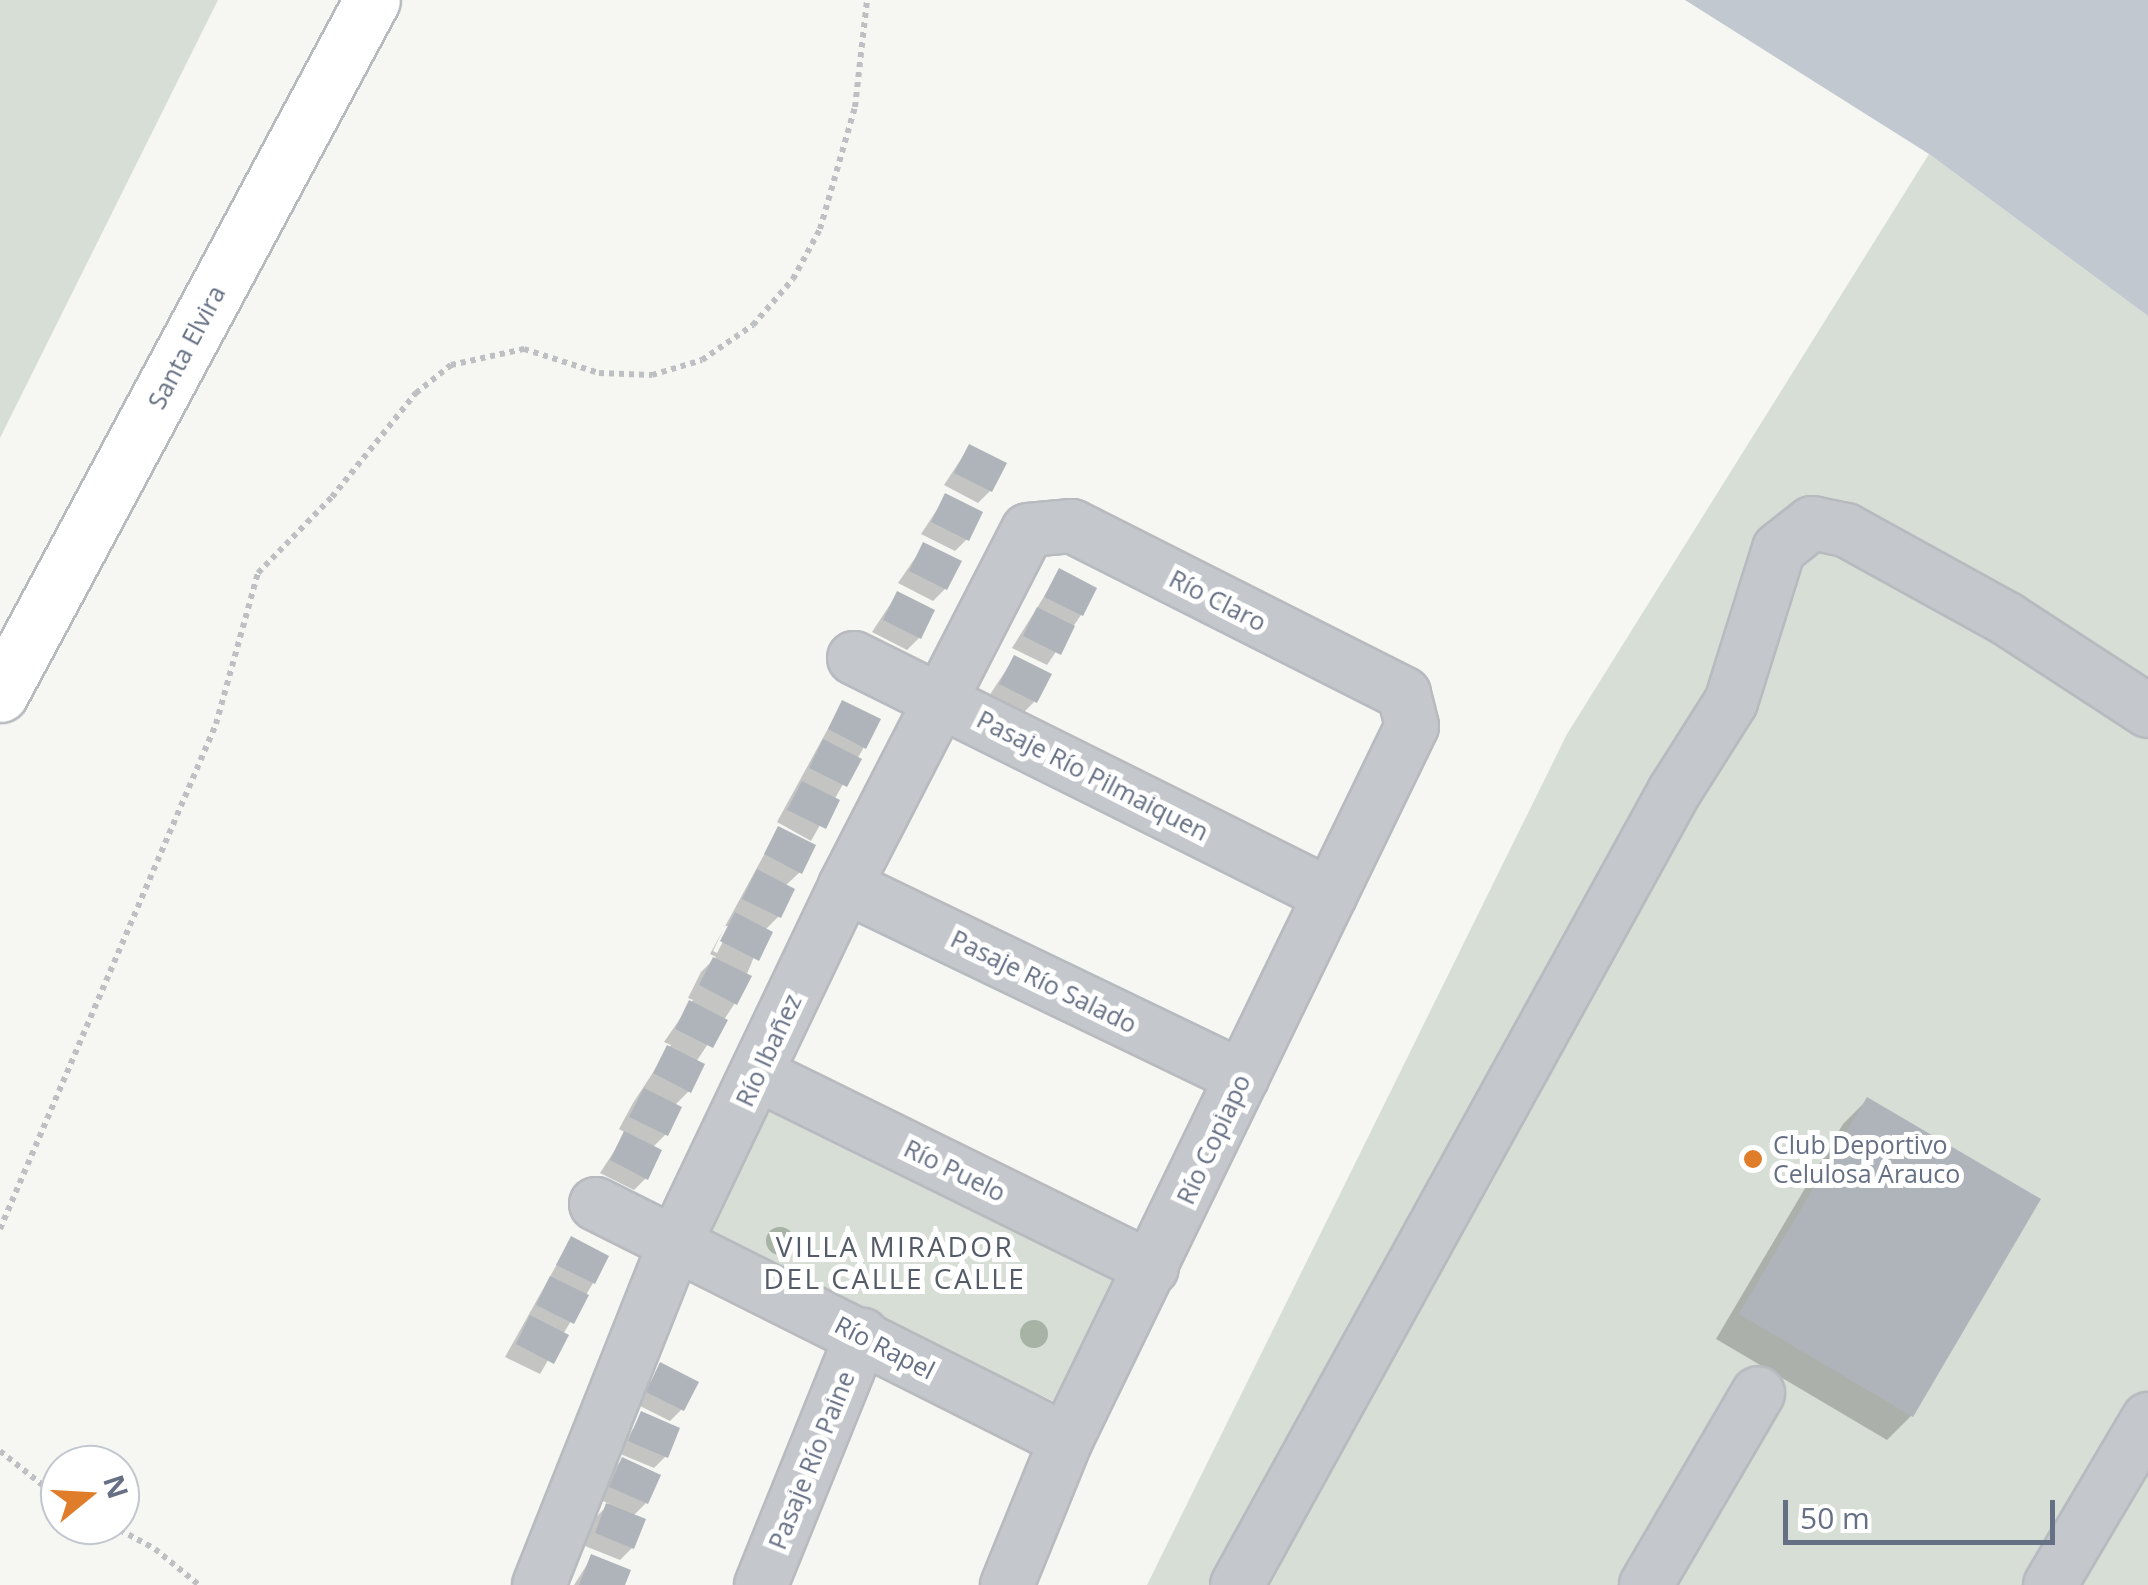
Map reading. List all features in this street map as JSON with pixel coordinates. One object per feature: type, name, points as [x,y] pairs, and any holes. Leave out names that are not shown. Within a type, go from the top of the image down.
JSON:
[{"type":"main road","name":"Santa Elvira","points":[[0,694],[372,0]]},
{"type":"street","points":[[1237,1585],[1674,792],[1731,702],[1779,549],[1812,523],[1846,530],[2008,619],[2148,711]]},
{"type":"street","name":"Río Claro","points":[[1028,530],[1072,526],[1404,694]]},
{"type":"street","name":"Río Ibañez","points":[[539,1585],[676,1241],[845,886],[1028,530]]},
{"type":"street","name":"Pasaje Río Pilmaiquen","points":[[854,658],[1330,895]]},
{"type":"street","name":"Río Copiapo","points":[[1007,1585],[1066,1440],[1412,726],[1404,694]]},
{"type":"street","name":"Pasaje Río Salado","points":[[845,886],[1242,1077]]},
{"type":"street","name":"Río Puelo","points":[[758,1074],[1152,1268]]},
{"type":"street","name":"Río Rapel","points":[[596,1204],[1066,1440]]},
{"type":"street","name":"Pasaje Río Paine","points":[[761,1585],[862,1335]]},
{"type":"street","points":[[1646,1585],[1758,1394]]},
{"type":"street","points":[[2050,1585],[2148,1419]]},
{"type":"path","points":[[0,1229],[216,724],[258,573],[332,497],[416,393],[451,366],[524,349],[599,373],[652,375],[702,360],[752,325],[793,278],[824,217],[854,107],[867,0]]},
{"type":"path","points":[[0,1451],[40,1482]]},
{"type":"path","points":[[140,1541],[198,1585]]},
{"type":"shaded area","points":[[0,0],[218,0],[0,438]]},
{"type":"shaded area","points":[[1685,0],[2148,0],[2148,316],[1929,154]]},
{"type":"shaded area","name":"Club Deportivo Celulosa Arauco","points":[[1929,154],[2148,316],[2148,1585],[1147,1585],[1567,734]]},
{"type":"shaded area","points":[[772,1091],[1125,1279],[1064,1406],[731,1250],[708,1226]]},
{"type":"building","points":[[969,444],[1007,463],[992,492],[954,473]]},
{"type":"building","points":[[945,493],[983,512],[969,541],[931,522]]},
{"type":"building","points":[[923,542],[962,561],[947,590],[909,571]]},
{"type":"building","points":[[1059,568],[1097,588],[1083,616],[1044,597]]},
{"type":"building","points":[[897,591],[935,610],[921,639],[883,620]]},
{"type":"building","points":[[1037,607],[1075,626],[1061,655],[1023,636]]},
{"type":"building","points":[[1014,655],[1052,674],[1037,703],[999,684]]},
{"type":"building","points":[[842,700],[881,719],[866,749],[828,729]]},
{"type":"building","points":[[823,739],[862,759],[847,787],[809,768]]},
{"type":"building","points":[[802,781],[840,800],[826,829],[787,810]]},
{"type":"building","points":[[778,826],[816,845],[802,874],[764,854]]},
{"type":"building","points":[[757,869],[795,889],[781,918],[742,899]]},
{"type":"building","points":[[735,912],[773,932],[759,961],[720,941]]},
{"type":"building","points":[[713,957],[752,976],[737,1005],[699,985]]},
{"type":"building","points":[[689,1000],[728,1020],[713,1048],[675,1029]]},
{"type":"building","points":[[667,1045],[705,1064],[691,1093],[653,1073]]},
{"type":"building","points":[[644,1088],[682,1107],[668,1136],[629,1117]]},
{"type":"building","points":[[1867,1097],[2041,1199],[1913,1417],[1739,1314]]},
{"type":"building","points":[[624,1131],[662,1150],[648,1180],[610,1160]]},
{"type":"building","points":[[571,1236],[609,1256],[595,1284],[556,1265]]},
{"type":"building","points":[[550,1276],[589,1295],[574,1324],[536,1305]]},
{"type":"building","points":[[530,1315],[569,1335],[554,1364],[516,1344]]},
{"type":"building","points":[[660,1362],[699,1382],[684,1411],[646,1392]]},
{"type":"building","points":[[641,1411],[680,1428],[668,1458],[628,1441]]},
{"type":"building","points":[[622,1457],[661,1475],[648,1504],[609,1487]]},
{"type":"building","points":[[606,1503],[646,1519],[634,1549],[595,1533]]},
{"type":"building","points":[[591,1554],[631,1570],[625,1585],[579,1585]]},
{"type":"place","name":"Club Deportivo Celulosa Arauco","points":[[1753,1159]]},
{"type":"district","name":"VILLA MIRADOR DEL CALLE CALLE","points":[[895,1262]]}]
